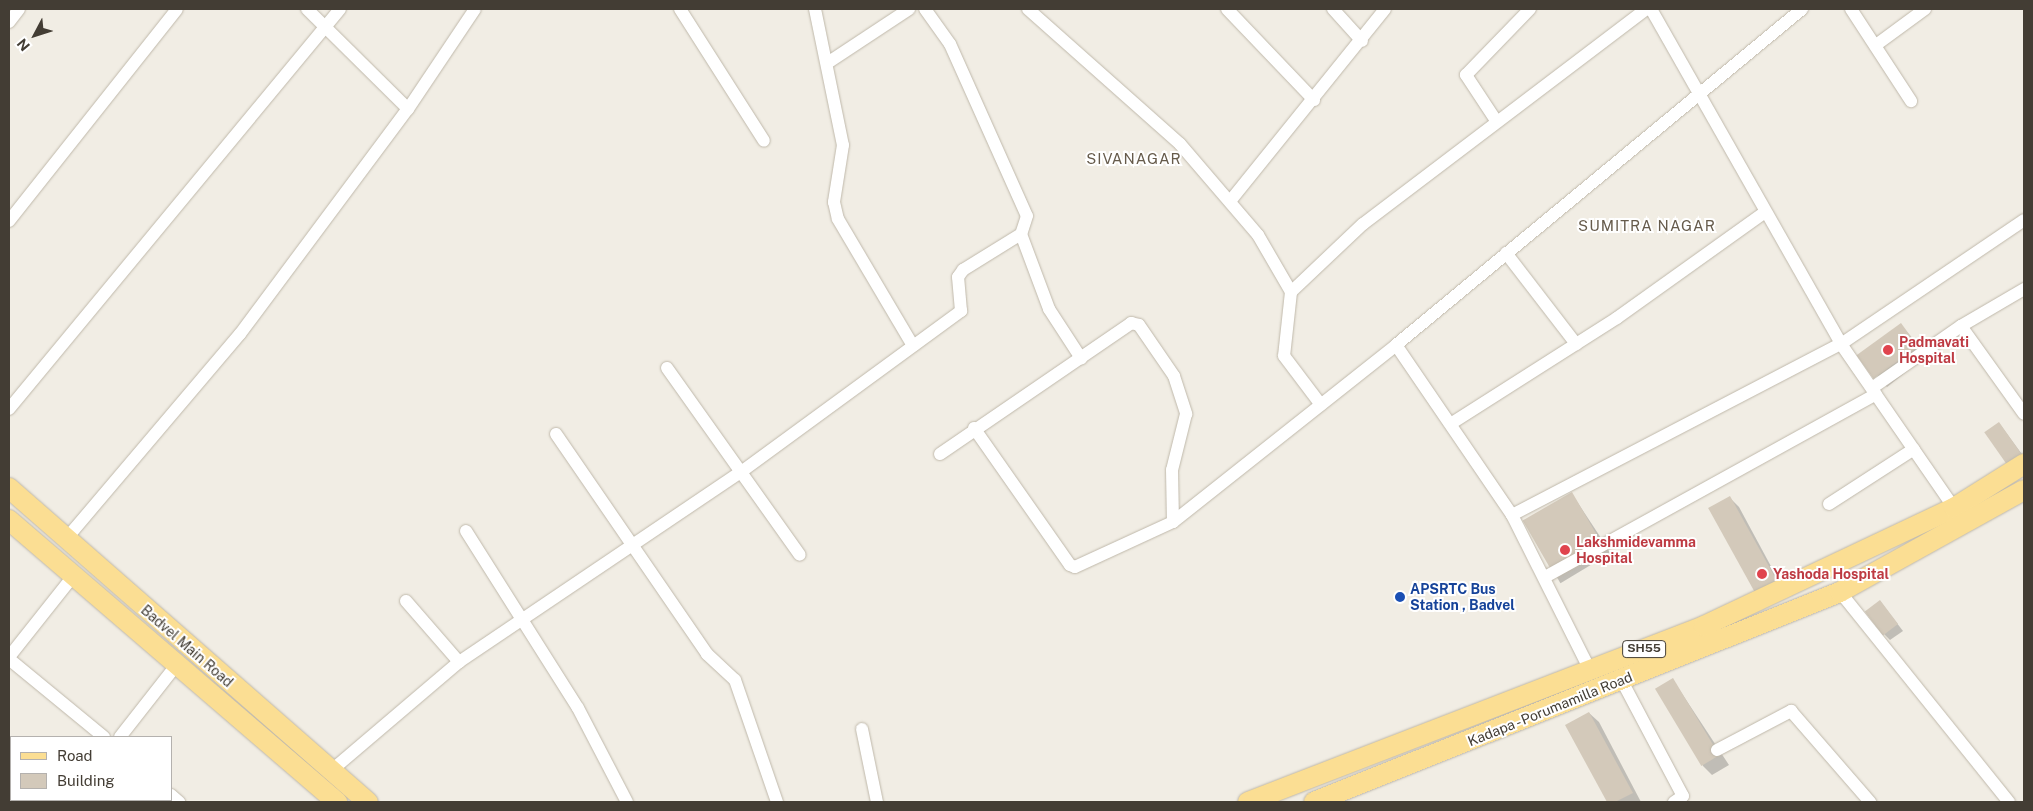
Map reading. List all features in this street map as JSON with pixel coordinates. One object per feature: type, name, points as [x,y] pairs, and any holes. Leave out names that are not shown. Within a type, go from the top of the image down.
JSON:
[{"type":"main road","name":"SH55","points":[[1248,802],[1704,626],[1954,508],[2024,464]]},
{"type":"main road","name":"Badvel Main Road","points":[[9,488],[368,802]]},
{"type":"main road","name":"Kadapa - Porumamilla Road","points":[[1320,801],[1840,592],[2024,490]]},
{"type":"main road","name":"Badvel Main Road","points":[[9,520],[178,663],[337,802]]},
{"type":"street","points":[[9,22],[19,9]]},
{"type":"street","points":[[9,221],[177,9]]},
{"type":"street","points":[[307,9],[408,109]]},
{"type":"street","points":[[9,409],[340,9]]},
{"type":"street","points":[[66,539],[240,334],[408,109],[475,9]]},
{"type":"street","points":[[815,9],[829,62],[843,145],[834,202],[838,219],[913,346]]},
{"type":"street","points":[[829,62],[909,9]]},
{"type":"street","points":[[925,9],[950,44],[1027,216],[1021,234],[1049,308],[1081,358]]},
{"type":"street","points":[[1028,9],[1180,144],[1231,200],[1258,235],[1292,292],[1284,356],[1321,405]]},
{"type":"street","points":[[1228,9],[1314,100]]},
{"type":"street","points":[[1333,9],[1362,42]]},
{"type":"street","points":[[1231,200],[1362,42],[1384,9]]},
{"type":"street","points":[[1496,119],[1466,75],[1530,9]]},
{"type":"street","points":[[1292,292],[1363,224],[1496,119],[1646,9]]},
{"type":"street","points":[[1651,9],[1841,344],[1954,508]]},
{"type":"street","points":[[974,428],[1070,565],[1075,567],[1174,522],[1396,345],[1802,9]]},
{"type":"street","points":[[1851,9],[1911,100]]},
{"type":"street","points":[[1876,45],[1925,9]]},
{"type":"street","points":[[686,11],[764,141]]},
{"type":"street","points":[[1452,423],[1576,344],[1765,212]]},
{"type":"street","points":[[1512,515],[1841,344],[2024,220]]},
{"type":"street","points":[[332,770],[459,662],[524,620],[634,542],[741,472],[961,311],[958,277],[962,270],[1021,234]]},
{"type":"street","points":[[1506,253],[1576,344]]},
{"type":"street","points":[[1545,578],[1874,391],[1961,326],[2024,289]]},
{"type":"street","points":[[940,454],[974,428],[1131,323],[1140,325],[1174,376],[1186,414],[1172,470],[1174,522]]},
{"type":"street","points":[[1961,326],[2024,414]]},
{"type":"street","points":[[1396,345],[1452,423],[1512,515],[1590,670]]},
{"type":"street","points":[[667,368],[800,555]]},
{"type":"street","points":[[556,434],[634,542],[708,654],[736,680],[776,802]]},
{"type":"street","points":[[1829,504],[1914,449]]},
{"type":"street","points":[[466,531],[524,620],[628,802]]},
{"type":"street","points":[[74,575],[9,658],[103,736]]},
{"type":"street","points":[[1840,592],[2009,802]]},
{"type":"street","points":[[406,601],[459,662]]},
{"type":"street","points":[[121,736],[178,663]]},
{"type":"street","points":[[1622,681],[1681,800]]},
{"type":"street","points":[[1717,750],[1791,710],[1870,802]]},
{"type":"street","points":[[862,728],[878,802]]},
{"type":"building","points":[[1901,323],[1918,346],[1874,379],[1857,355]]},
{"type":"building","points":[[1999,422],[2024,458],[2009,468],[1984,432]]},
{"type":"building","points":[[1572,492],[1602,544],[1553,572],[1523,520]]},
{"type":"building","points":[[1730,496],[1779,585],[1758,597],[1708,508]]},
{"type":"building","points":[[1880,600],[1898,624],[1883,635],[1865,611]]},
{"type":"building","points":[[1673,678],[1719,755],[1701,766],[1655,689]]},
{"type":"building","points":[[1589,712],[1633,793],[1615,802],[1607,802],[1565,725]]},
{"type":"place","name":"Padmavati Hospital","points":[[1888,350]]},
{"type":"place","name":"Lakshmidevamma Hospital","points":[[1565,550]]},
{"type":"place","name":"Yashoda Hospital","points":[[1762,574]]},
{"type":"place","name":"APSRTC Bus Station , Badvel","points":[[1400,597]]},
{"type":"district","name":"SIVANAGAR","points":[[1134,159]]},
{"type":"district","name":"SUMITRA NAGAR","points":[[1647,226]]}]
